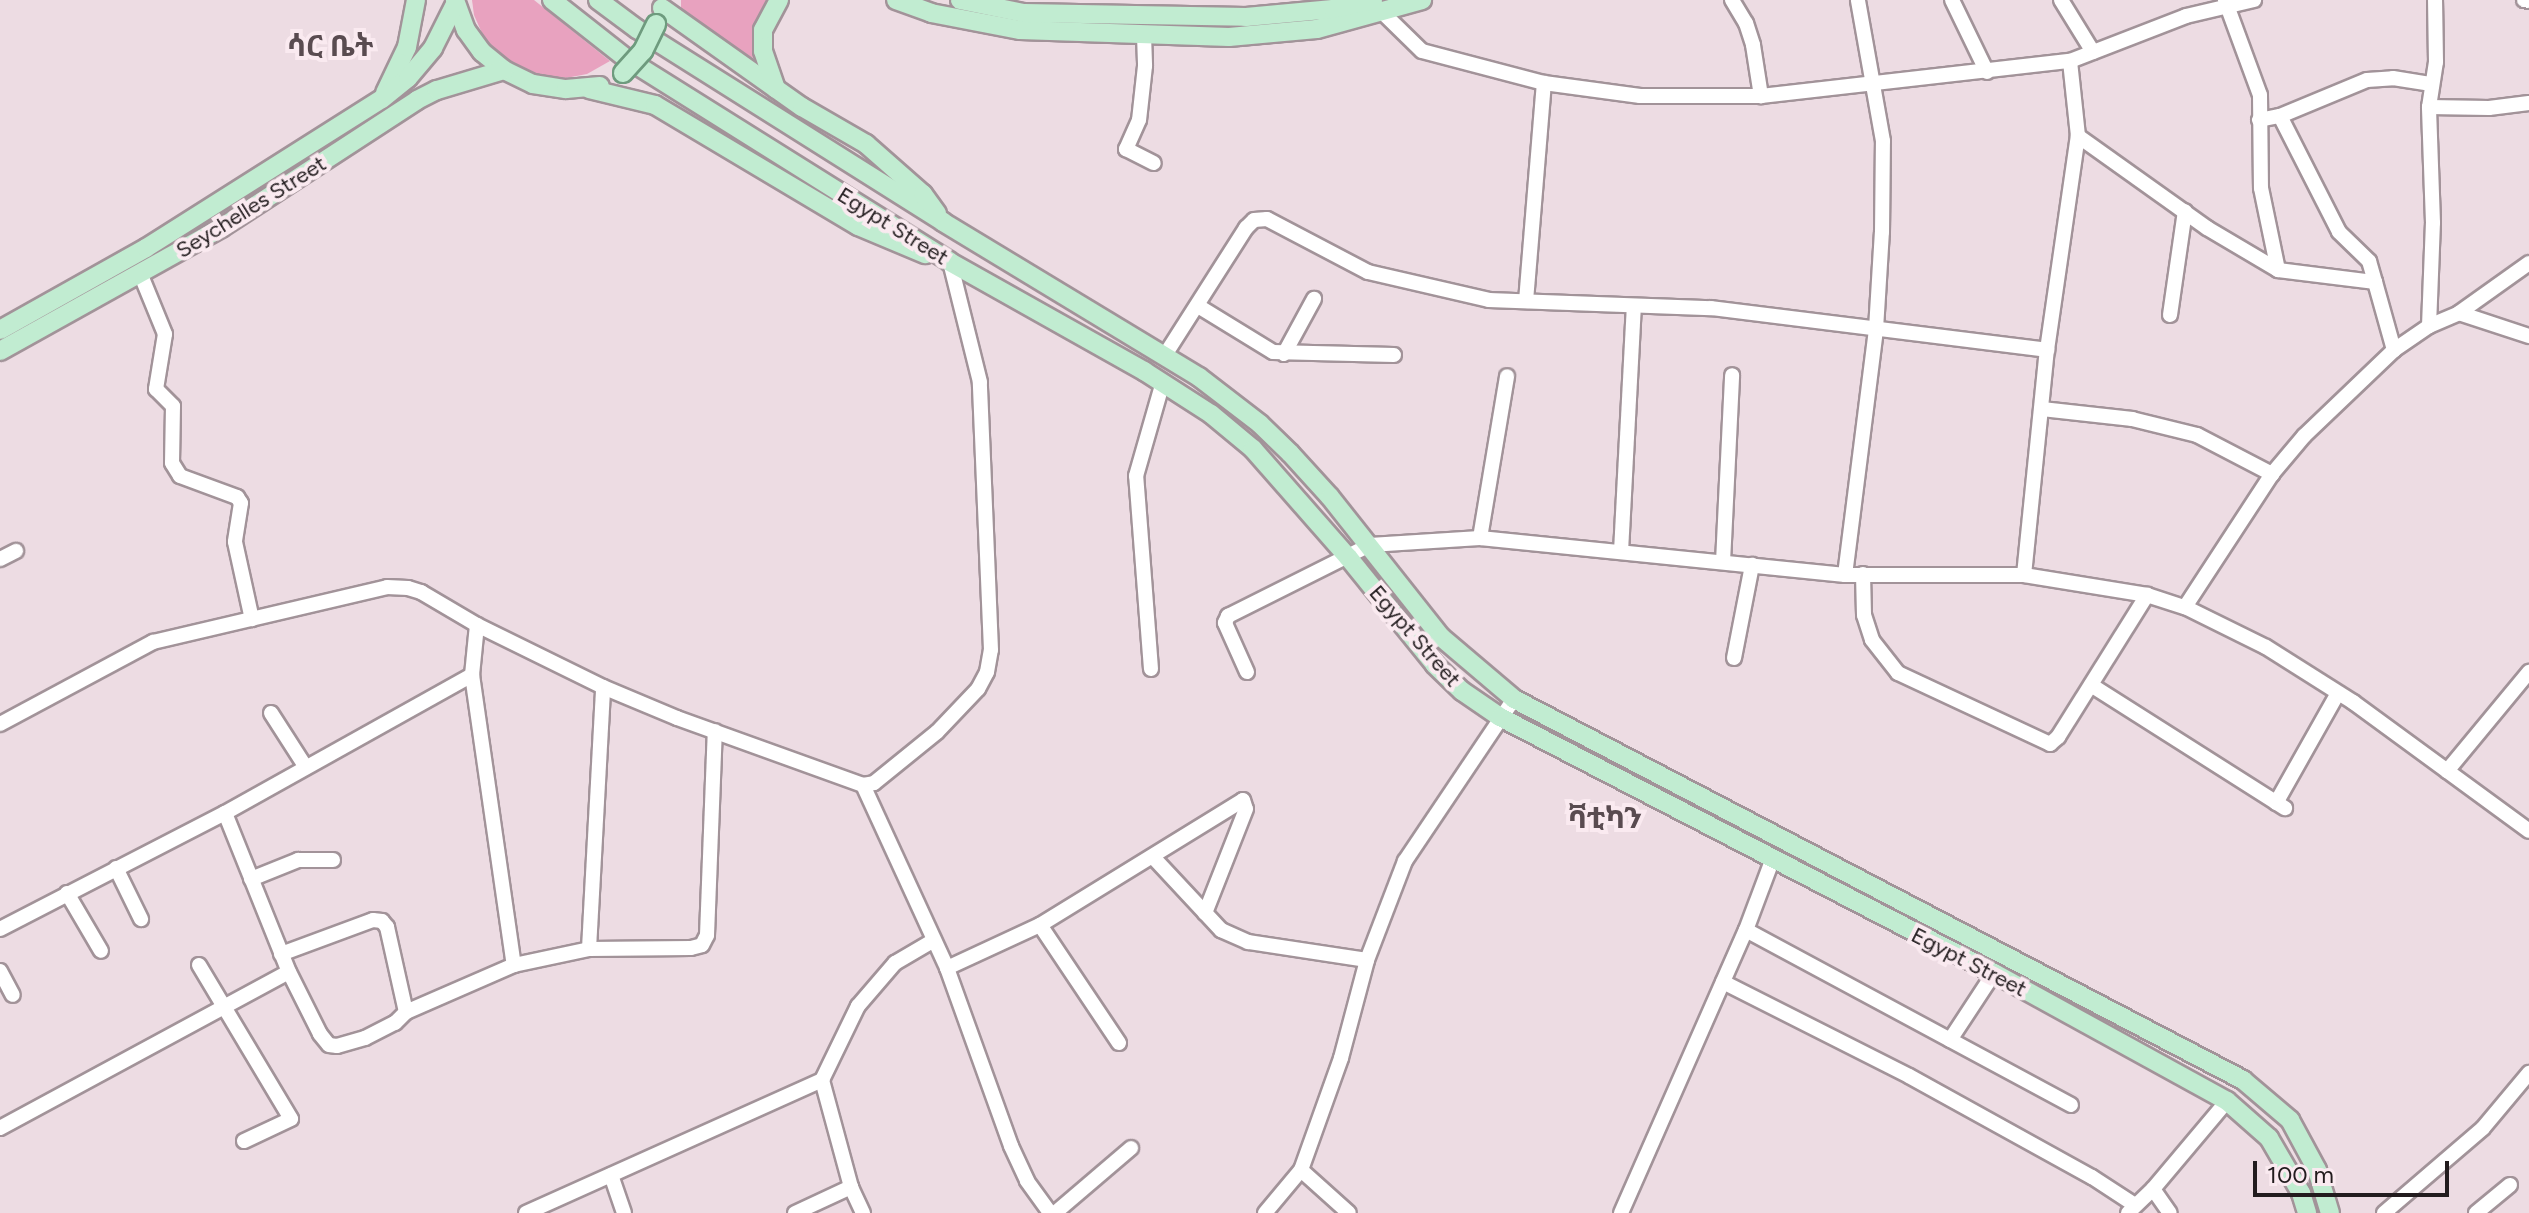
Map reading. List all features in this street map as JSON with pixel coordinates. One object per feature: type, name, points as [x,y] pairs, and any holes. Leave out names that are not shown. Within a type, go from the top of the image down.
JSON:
[{"type":"main road","points":[[382,99],[407,47],[416,0]]},
{"type":"main road","name":"Egypt Street","points":[[552,0],[627,59],[947,260],[1163,382],[1211,414],[1253,449],[1348,557],[1435,665],[1462,691],[1500,717],[1772,861],[1994,973],[2227,1101],[2269,1138],[2301,1193],[2307,1213]]},
{"type":"main road","name":"Egypt Street","points":[[598,0],[637,29],[943,222],[1165,355],[1260,424],[1330,497],[1441,637],[1514,699],[2243,1080],[2290,1120],[2317,1170],[2330,1213]]},
{"type":"main road","points":[[776,89],[763,51],[763,30],[779,0]]},
{"type":"main road","points":[[896,0],[931,13],[1023,14],[1317,29],[1378,7],[1422,0]]},
{"type":"main road","points":[[960,0],[1144,35],[1247,26],[1332,5],[1378,7]]},
{"type":"main road","points":[[455,2],[466,30],[482,52],[504,70],[533,84],[589,89],[655,105],[858,226],[913,252],[947,260]]},
{"type":"main road","name":"Seychelles Street","points":[[0,330],[146,248],[382,99],[408,78],[433,48],[455,2]]},
{"type":"main road","points":[[589,89],[612,82],[623,73],[643,51],[660,11],[889,162],[923,194],[943,222]]},
{"type":"main road","name":"Seychelles Street","points":[[0,351],[308,174],[417,100],[448,86],[504,70]]},
{"type":"street","points":[[1732,0],[1746,23],[1753,45],[1761,96]]},
{"type":"street","points":[[1845,575],[1876,329],[1883,141],[1858,0]]},
{"type":"street","points":[[1952,0],[1987,72]]},
{"type":"street","points":[[2061,0],[2093,52]]},
{"type":"street","points":[[2184,0],[2186,16]]},
{"type":"street","points":[[1378,7],[1422,51],[1544,83],[1640,96],[1761,96],[2070,61],[2225,3],[2254,0]]},
{"type":"street","points":[[2429,326],[2433,223],[2429,107],[2436,62],[2435,0]]},
{"type":"street","points":[[2225,3],[2255,75],[2260,95],[2261,188],[2278,270]]},
{"type":"street","points":[[1144,35],[1145,66],[1139,120],[1126,149],[1154,163]]},
{"type":"street","points":[[2024,575],[2047,350],[2078,136],[2070,61]]},
{"type":"street","points":[[2259,120],[2280,116],[2367,80],[2393,78],[2432,84]]},
{"type":"street","points":[[1526,301],[1544,83]]},
{"type":"street","points":[[2429,107],[2489,108],[2529,103]]},
{"type":"street","points":[[2280,116],[2339,232],[2369,261],[2394,350]]},
{"type":"street","points":[[2078,136],[2239,249],[2278,270],[2375,282]]},
{"type":"street","points":[[2170,315],[2185,211]]},
{"type":"street","points":[[1165,355],[1246,228],[1254,220],[1267,219],[1368,272],[1489,300],[1634,308],[1711,308],[2047,350]]},
{"type":"street","points":[[0,724],[153,642],[387,587],[421,592],[477,625],[603,687],[715,731],[863,785],[885,776],[937,732],[978,689],[987,672],[991,650],[980,382],[947,260]]},
{"type":"street","points":[[2185,607],[2272,474],[2304,436],[2394,350],[2429,326],[2459,313],[2529,263]]},
{"type":"street","points":[[140,273],[165,334],[156,389],[173,406],[172,463],[180,476],[237,497],[241,503],[235,542],[252,619]]},
{"type":"street","points":[[1284,354],[1314,299]]},
{"type":"street","points":[[1198,306],[1253,341],[1284,354],[1394,355]]},
{"type":"street","points":[[1621,552],[1634,308]]},
{"type":"street","points":[[2459,313],[2529,336]]},
{"type":"street","points":[[1723,562],[1732,375]]},
{"type":"street","points":[[1480,538],[1507,376]]},
{"type":"street","points":[[1151,669],[1136,476],[1163,382]]},
{"type":"street","points":[[2042,409],[2132,419],[2197,435],[2272,474]]},
{"type":"street","points":[[1247,672],[1225,623],[1228,616],[1370,545],[1480,538],[1845,575],[2024,575],[2147,595],[2185,607],[2266,647],[2338,693],[2529,831]]},
{"type":"street","points":[[0,559],[16,551]]},
{"type":"street","points":[[1734,658],[1752,565]]},
{"type":"street","points":[[1863,574],[1864,615],[1872,640],[1898,673],[2050,744],[2058,737],[2147,595]]},
{"type":"street","points":[[477,625],[472,675],[514,965]]},
{"type":"street","points":[[2447,771],[2529,672]]},
{"type":"street","points":[[0,929],[225,813],[472,675]]},
{"type":"street","points":[[2091,685],[2280,806],[2338,693]]},
{"type":"street","points":[[589,949],[603,687]]},
{"type":"street","points":[[1265,1213],[1301,1170],[1341,1058],[1367,960],[1405,861],[1514,699]]},
{"type":"street","points":[[271,713],[305,766]]},
{"type":"street","points":[[225,813],[289,972],[329,1045],[337,1046],[365,1038],[395,1023],[406,1012],[514,965],[589,949],[691,948],[702,945],[707,935],[715,731]]},
{"type":"street","points":[[863,785],[947,968],[1011,1146],[1027,1181],[1052,1213],[1131,1148]]},
{"type":"street","points":[[947,968],[1040,925],[1153,857],[1236,801],[1246,803],[1205,913]]},
{"type":"street","points":[[1153,857],[1221,930],[1248,942],[1367,960]]},
{"type":"street","points":[[251,879],[298,860],[333,860]]},
{"type":"street","points":[[1621,1213],[1746,930],[1772,861]]},
{"type":"street","points":[[116,868],[141,919]]},
{"type":"street","points":[[67,893],[101,951]]},
{"type":"street","points":[[281,954],[373,920],[382,921],[387,927],[406,1012]]},
{"type":"street","points":[[1040,925],[1119,1043]]},
{"type":"street","points":[[1746,930],[2071,1105]]},
{"type":"street","points":[[526,1213],[822,1080],[858,1006],[895,963],[934,940]]},
{"type":"street","points":[[199,965],[227,1006],[291,1119],[244,1141]]},
{"type":"street","points":[[0,971],[13,995]]},
{"type":"street","points":[[0,1128],[289,972]]},
{"type":"street","points":[[1950,1040],[1994,973]]},
{"type":"street","points":[[1723,982],[1909,1076],[2092,1177],[2131,1209],[2153,1189],[2227,1101]]},
{"type":"street","points":[[2384,1213],[2436,1171],[2520,1094],[2529,1073]]},
{"type":"street","points":[[822,1080],[851,1187],[863,1213]]},
{"type":"street","points":[[1301,1170],[1349,1213]]},
{"type":"street","points":[[611,1175],[624,1213]]},
{"type":"street","points":[[2476,1213],[2510,1185]]},
{"type":"street","points":[[795,1213],[851,1187]]},
{"type":"street","points":[[2153,1189],[2170,1213]]},
{"type":"shaded area","points":[[472,0],[534,0],[610,61],[587,74],[566,78],[532,74],[506,60],[485,40],[474,15]]},
{"type":"shaded area","points":[[681,0],[773,0],[760,62],[701,29],[681,12]]},
{"type":"district","name":"ሳር ቤት","points":[[330,46]]},
{"type":"district","name":"ቫቲካን","points":[[1605,818]]}]
